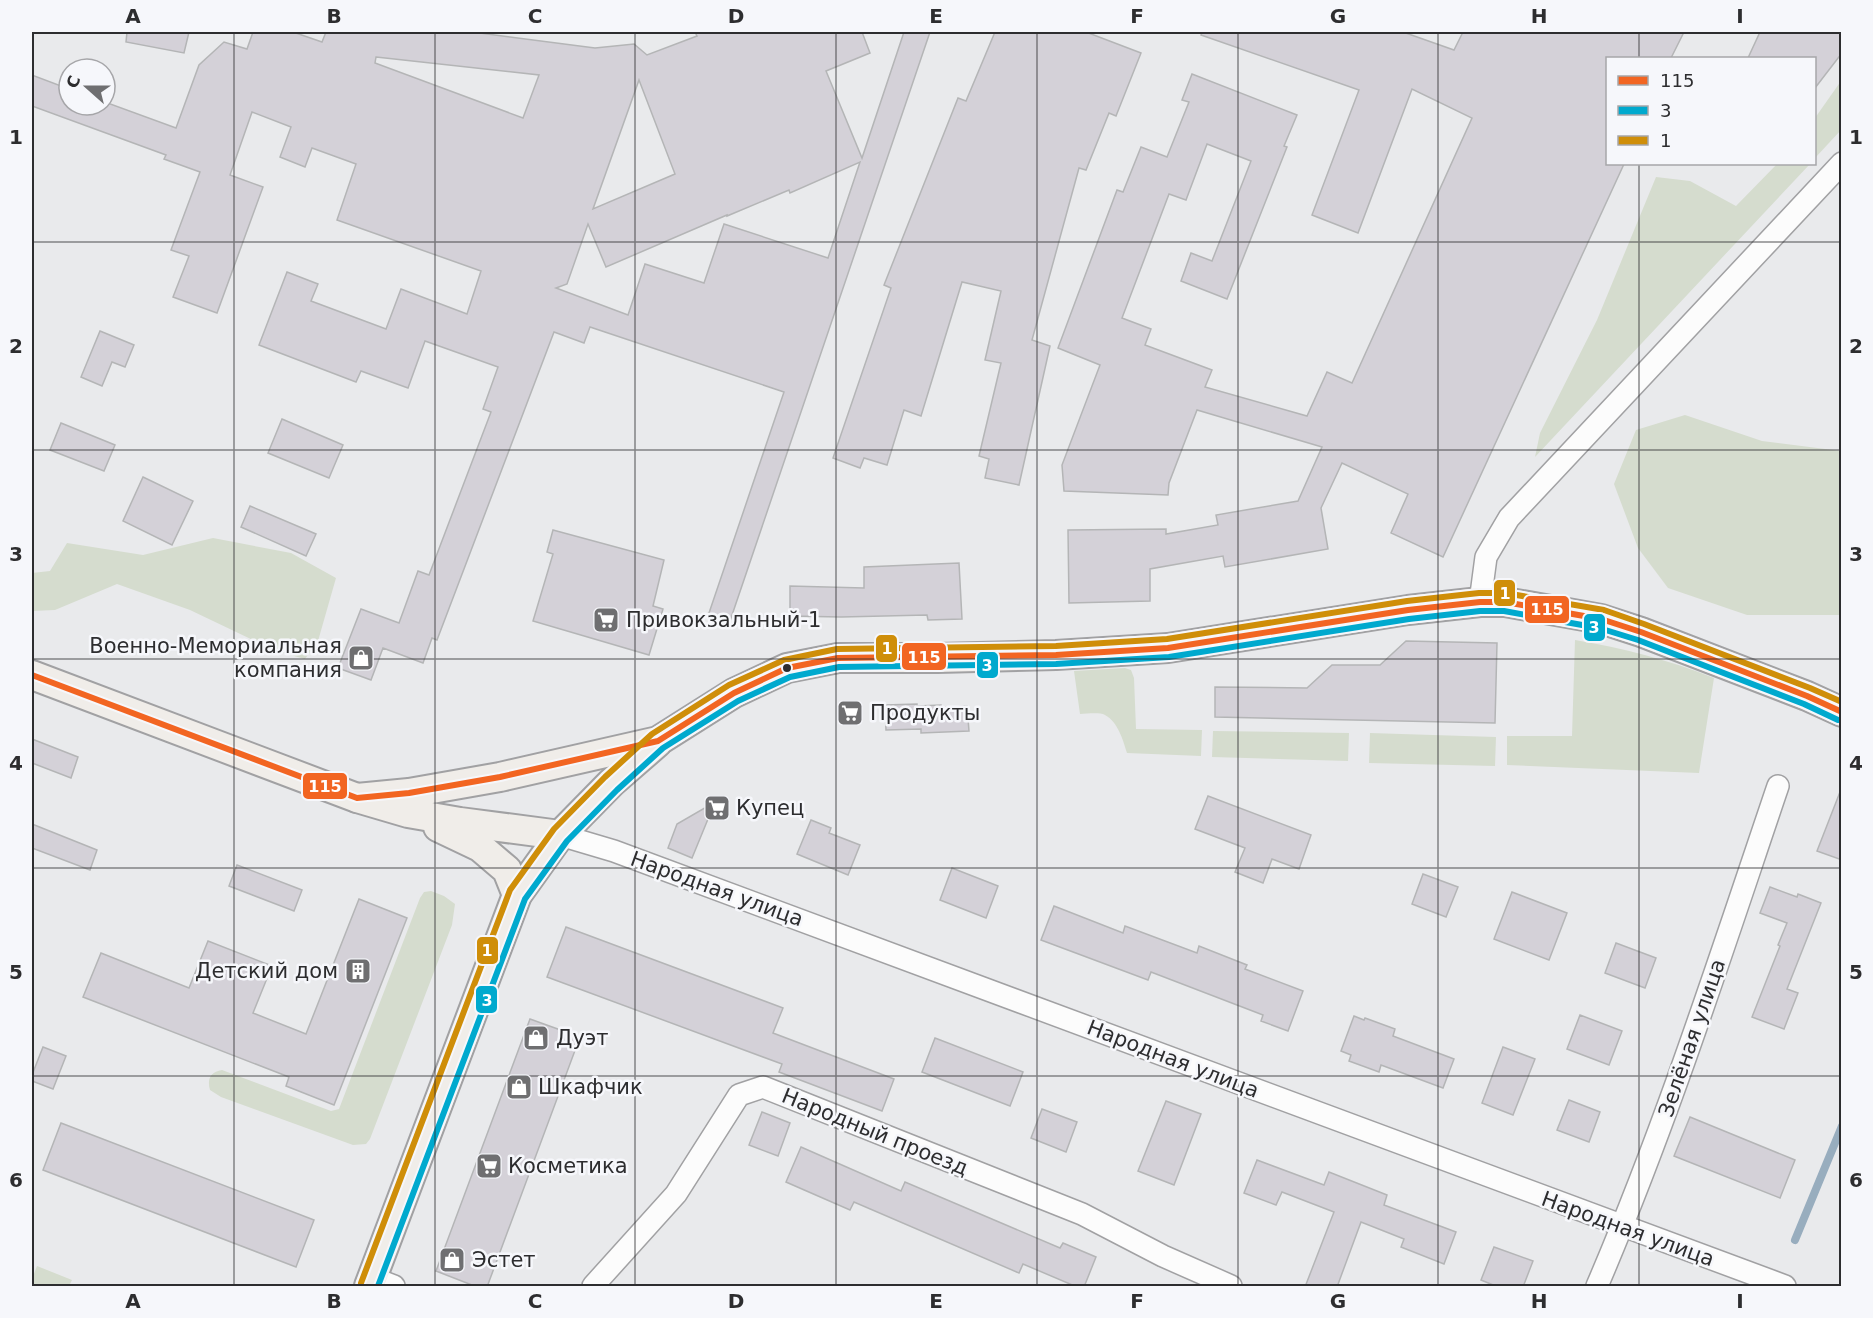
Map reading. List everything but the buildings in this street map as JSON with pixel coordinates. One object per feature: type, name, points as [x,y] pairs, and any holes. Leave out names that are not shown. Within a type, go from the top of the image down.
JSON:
[{"type":"street","points":[[1480,602],[1486,557],[1509,518],[1842,163]]},
{"type":"street","points":[[379,1284],[517,895],[560,835],[611,783],[658,741],[734,693],[788,668],[838,658],[1056,655],[1168,648],[1408,610],[1480,602],[1517,604],[1601,619],[1641,632],[1807,696],[1842,712]]},
{"type":"street","points":[[32,675],[357,798],[408,813],[560,835]]},
{"type":"street","points":[[357,798],[409,794],[500,777],[658,741]]},
{"type":"street","name":"Зелёная улица","points":[[1597,1287],[1682,1072],[1778,786]]},
{"type":"street","points":[[408,813],[480,847],[507,870],[517,895]]},
{"type":"street","name":"Народная улица","points":[[560,835],[614,851],[1785,1287]]},
{"type":"street","name":"Народный проезд","points":[[593,1287],[676,1194],[738,1095],[763,1087],[853,1125],[1082,1214],[1163,1256],[1231,1287]]},
{"type":"shaded area","points":[[1841,81],[1841,130],[1816,157],[1816,117]]},
{"type":"shaded area","points":[[1776,165],[1809,165],[1535,457],[1540,433],[1597,320],[1656,177],[1690,181],[1736,206]]},
{"type":"shaded area","points":[[1685,415],[1762,441],[1841,451],[1841,615],[1747,615],[1668,588],[1638,548],[1614,484],[1636,430]]},
{"type":"shaded area","points":[[213,538],[291,553],[336,578],[318,641],[305,659],[276,651],[190,610],[117,584],[55,610],[32,611],[32,573],[50,571],[67,543],[143,555]]},
{"type":"shaded area","points":[[1575,640],[1646,655],[1714,678],[1699,773],[1507,765],[1507,736],[1572,736]]},
{"type":"shaded area","points":[[1125,668],[1131,670],[1134,678],[1136,729],[1202,730],[1201,756],[1127,753],[1119,732],[1110,718],[1100,714],[1080,714],[1074,671]]},
{"type":"shaded area","points":[[1213,731],[1349,733],[1348,761],[1212,757]]},
{"type":"shaded area","points":[[1370,733],[1496,737],[1495,766],[1369,763]]},
{"type":"shaded area","points":[[431,891],[455,904],[452,925],[370,1139],[366,1144],[353,1145],[221,1097],[210,1090],[210,1077],[222,1070],[331,1111],[339,1109],[420,898],[424,892]]},
{"type":"shaded area","points":[[37,1266],[72,1280],[69,1286],[32,1286]]},
{"type":"waterway","points":[[1795,1240],[1842,1126]]},
{"type":"transit line","name":"1","points":[[361,1283],[510,890],[554,829],[605,777],[652,734],[729,685],[784,660],[837,649],[1056,646],[1167,639],[1407,601],[1479,593],[1505,593],[1604,610],[1842,702]]},
{"type":"transit line","name":"115","points":[[32,675],[357,798],[409,793],[500,777],[658,741],[734,693],[787,668],[838,658],[1056,655],[1168,648],[1408,610],[1480,602],[1505,602],[1601,619],[1641,632],[1807,696],[1842,712]]},
{"type":"transit line","name":"3","points":[[378,1286],[525,899],[567,841],[617,790],[663,748],[738,701],[790,677],[839,667],[1056,664],[1169,657],[1409,619],[1480,611],[1504,611],[1599,628],[1638,640],[1804,704],[1838,720]]},
{"type":"place","name":"Привокзальный-1","points":[[606,620]]},
{"type":"place","name":"Военно-Мемориальная компания","points":[[361,658]]},
{"type":"place","name":"Продукты","points":[[850,713]]},
{"type":"place","name":"Купец","points":[[717,808]]},
{"type":"place","name":"Детский дом","points":[[358,971]]},
{"type":"place","name":"Дуэт","points":[[536,1038]]},
{"type":"place","name":"Шкафчик","points":[[519,1087]]},
{"type":"place","name":"Косметика","points":[[489,1166]]},
{"type":"place","name":"Эстет","points":[[452,1260]]}]
